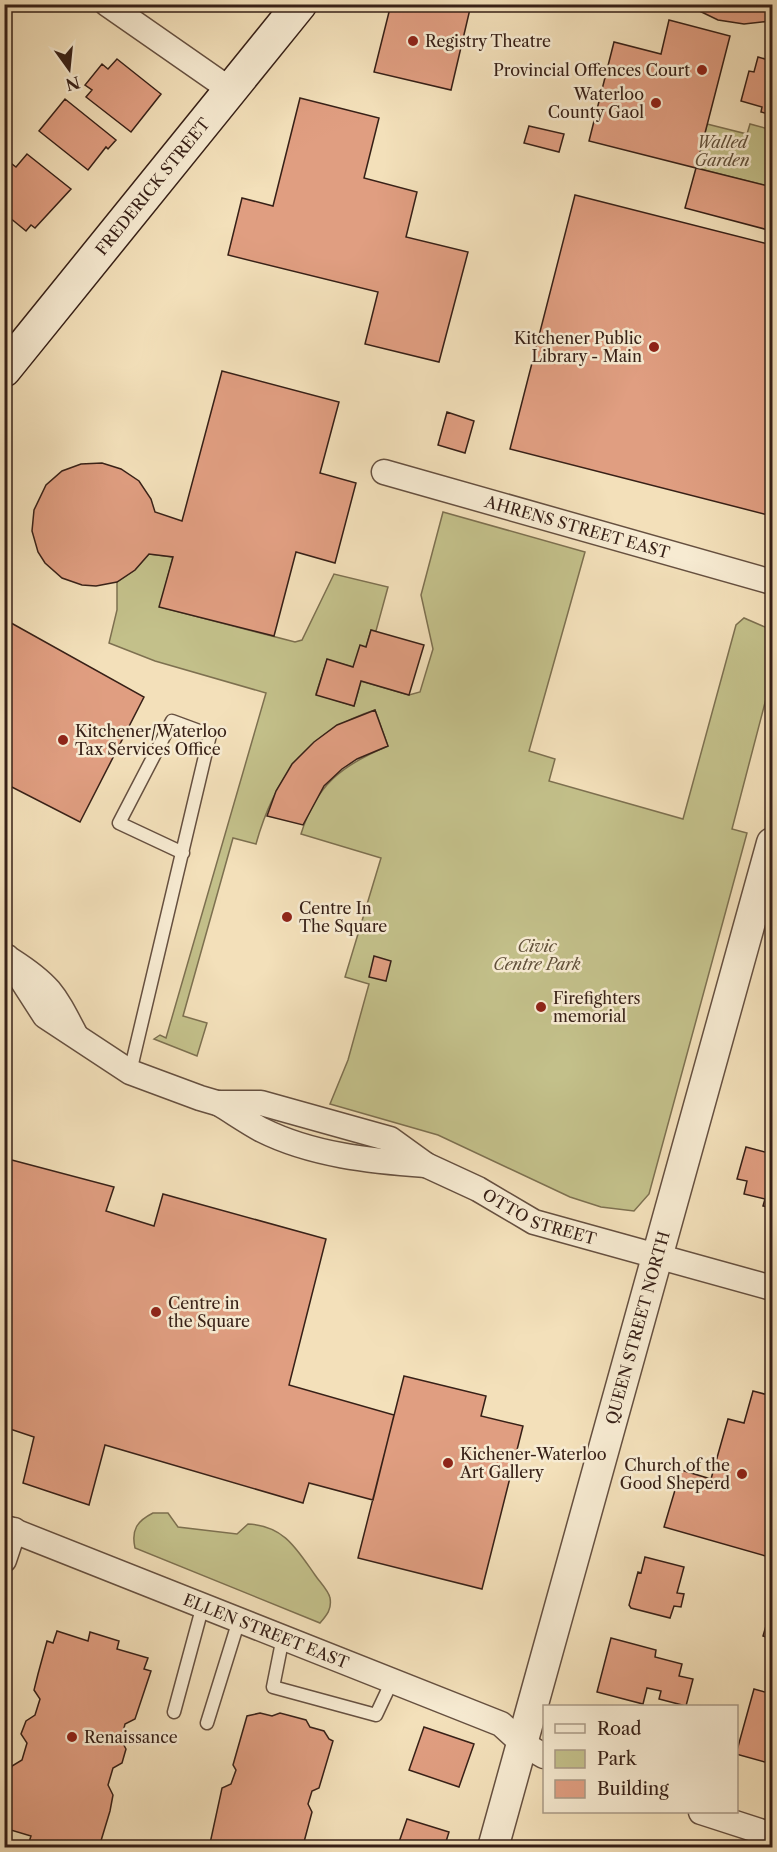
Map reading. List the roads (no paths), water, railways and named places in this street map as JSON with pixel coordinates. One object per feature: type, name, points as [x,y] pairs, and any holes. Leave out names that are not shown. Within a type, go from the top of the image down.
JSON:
[{"type":"main road","name":"FREDERICK STREET","points":[[4,370],[232,91],[300,4]]},
{"type":"street","points":[[107,4],[232,91]]},
{"type":"street","name":"AHRENS STREET EAST","points":[[384,472],[772,582]]},
{"type":"street","name":"QUEEN STREET NORTH","points":[[545,1705],[658,1256],[763,916],[772,843]]},
{"type":"street","name":"OTTO STREET","points":[[6,956],[45,1016],[77,1038],[129,1071],[217,1103],[264,1131],[318,1150],[379,1162],[426,1165],[478,1189],[534,1222],[772,1288]]},
{"type":"street","points":[[4,1560],[9,1528]]},
{"type":"street","name":"ELLEN STREET EAST","points":[[9,1528],[501,1724],[534,1750]]},
{"type":"street","name":"QUEEN STREET NORTH","points":[[493,1848],[534,1750],[543,1714]]},
{"type":"street","points":[[703,1813],[758,1837]]},
{"type":"lane","points":[[129,1071],[183,853],[210,735],[172,721],[119,823],[183,853]]},
{"type":"lane","points":[[174,1712],[203,1605]]},
{"type":"lane","points":[[207,1723],[239,1620]]},
{"type":"lane","points":[[283,1637],[273,1687],[376,1715],[392,1681]]},
{"type":"place","name":"Registry Theatre","points":[[413,41]]},
{"type":"place","name":"Provincial Offences Court","points":[[702,70]]},
{"type":"place","name":"Waterloo County Gaol","points":[[656,103]]},
{"type":"place","name":"Kitchener Public Library - Main","points":[[654,347]]},
{"type":"place","name":"Kitchener/Waterloo Tax Services Office","points":[[63,740]]},
{"type":"place","name":"Centre In The Square","points":[[287,917]]},
{"type":"place","name":"Firefighters memorial","points":[[541,1007]]},
{"type":"place","name":"Centre in the Square","points":[[156,1312]]},
{"type":"place","name":"Kichener-Waterloo Art Gallery","points":[[448,1463]]},
{"type":"place","name":"Church of the Good Sheperd","points":[[742,1474]]},
{"type":"place","name":"Renaissance","points":[[72,1737]]},
{"type":"park label","name":"Walled Garden","points":[[722,151]]},
{"type":"park label","name":"Civic Centre Park","points":[[537,955]]}]
